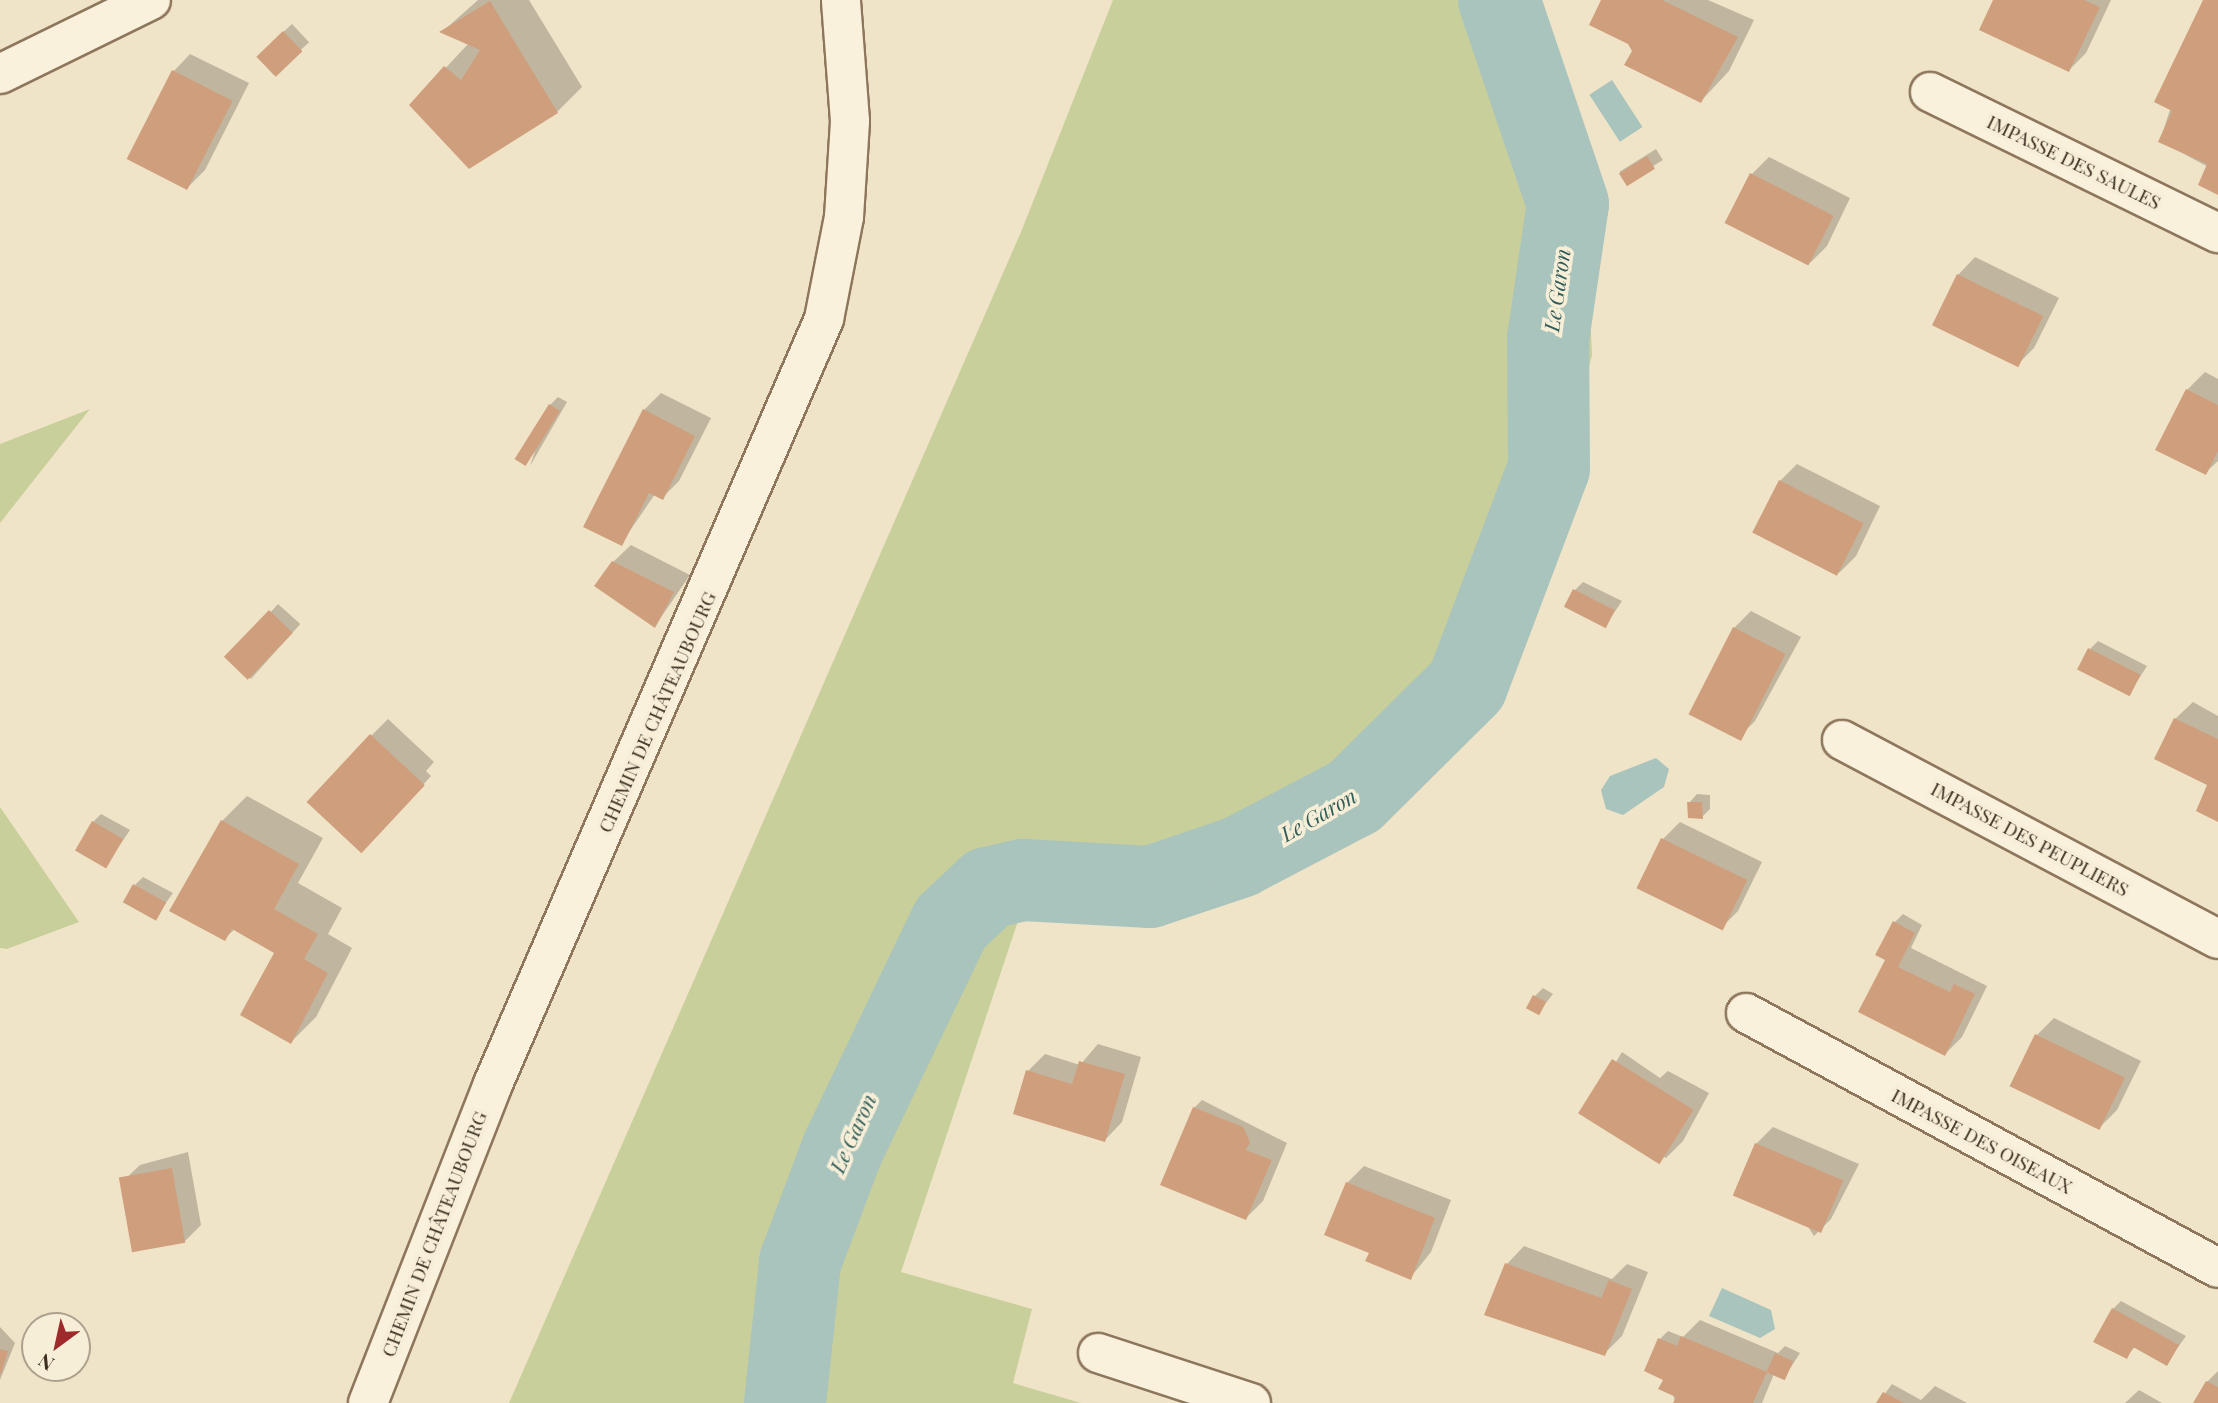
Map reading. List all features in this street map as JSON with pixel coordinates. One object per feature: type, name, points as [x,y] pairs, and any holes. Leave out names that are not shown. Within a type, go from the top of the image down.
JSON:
[{"type":"street","points":[[0,74],[151,0]]},
{"type":"street","name":"CHEMIN DE CHÂTEAUBOURG","points":[[368,1403],[493,1084],[824,319],[844,217],[850,121],[841,0]]},
{"type":"street","name":"IMPASSE DES SAULES","points":[[1930,92],[2218,233]]},
{"type":"street","name":"IMPASSE DES PEUPLIERS","points":[[1842,740],[2218,939]]},
{"type":"street","name":"IMPASSE DES OISEAUX","points":[[1746,1013],[2218,1268]]},
{"type":"street","points":[[1098,1353],[1251,1403]]},
{"type":"green space","points":[[1113,0],[1521,0],[1585,193],[1592,355],[1551,523],[1480,704],[1341,827],[1184,903],[1025,900],[901,1272],[1032,1309],[1013,1383],[1081,1403],[509,1403],[1021,232]]},
{"type":"green space","points":[[90,409],[0,523],[0,444]]},
{"type":"green space","points":[[0,807],[79,922],[7,949],[0,948]]},
{"type":"water","points":[[1612,80],[1642,127],[1620,142],[1589,95]]},
{"type":"water","points":[[1656,758],[1669,769],[1664,787],[1623,815],[1606,809],[1601,790],[1610,776]]},
{"type":"water","points":[[1722,1288],[1771,1310],[1775,1329],[1760,1338],[1709,1316]]},
{"type":"building","points":[[1601,0],[1662,0],[1738,37],[1701,103],[1624,65],[1632,51],[1628,44],[1589,25]]},
{"type":"building","points":[[1993,0],[2084,0],[2100,7],[2069,72],[1979,30]]},
{"type":"building","points":[[2203,0],[2218,0],[2218,195],[2198,185],[2207,164],[2158,142],[2172,111],[2154,102]]},
{"type":"building","points":[[490,1],[558,113],[469,169],[409,105],[444,66],[461,80],[480,50],[439,32]]},
{"type":"building","points":[[283,31],[302,51],[276,77],[256,57]]},
{"type":"building","points":[[172,70],[233,101],[187,190],[127,159]]},
{"type":"building","points":[[1647,156],[1655,169],[1627,186],[1619,173]]},
{"type":"building","points":[[1750,173],[1834,216],[1808,266],[1725,223]]},
{"type":"building","points":[[1957,274],[2043,316],[2018,367],[1932,325]]},
{"type":"building","points":[[2186,389],[2218,405],[2218,451],[2206,475],[2155,450]]},
{"type":"building","points":[[549,404],[560,411],[526,466],[515,459]]},
{"type":"building","points":[[643,409],[695,436],[663,500],[649,493],[622,546],[583,527]]},
{"type":"building","points":[[1779,480],[1864,523],[1837,576],[1752,533]]},
{"type":"building","points":[[612,561],[674,592],[655,628],[594,586]]},
{"type":"building","points":[[1573,589],[1615,610],[1606,628],[1564,607]]},
{"type":"building","points":[[269,610],[293,633],[248,680],[224,657]]},
{"type":"building","points":[[1733,627],[1786,654],[1741,741],[1689,714]]},
{"type":"building","points":[[2088,648],[2141,675],[2130,696],[2077,669]]},
{"type":"building","points":[[2174,718],[2218,739],[2218,822],[2196,811],[2207,785],[2154,759]]},
{"type":"building","points":[[370,734],[425,785],[361,853],[307,802]]},
{"type":"building","points":[[1687,802],[1702,802],[1703,819],[1688,818]]},
{"type":"building","points":[[221,820],[299,864],[274,909],[318,934],[304,959],[328,973],[291,1044],[240,1015],[274,953],[232,929],[225,941],[169,911]]},
{"type":"building","points":[[92,821],[123,839],[106,868],[75,850]]},
{"type":"building","points":[[1661,838],[1747,880],[1723,930],[1636,888]]},
{"type":"building","points":[[133,884],[166,902],[156,921],[123,902]]},
{"type":"building","points":[[1893,921],[1915,933],[1898,967],[1950,992],[1954,984],[1975,994],[1945,1056],[1858,1012],[1885,960],[1875,955]]},
{"type":"building","points":[[1533,995],[1546,1002],[1539,1015],[1526,1008]]},
{"type":"building","points":[[2035,1034],[2125,1078],[2099,1130],[2010,1086]]},
{"type":"building","points":[[1612,1059],[1693,1110],[1659,1164],[1578,1113]]},
{"type":"building","points":[[1079,1061],[1125,1074],[1105,1142],[1013,1114],[1026,1070],[1072,1084]]},
{"type":"building","points":[[1193,1107],[1243,1127],[1250,1142],[1246,1150],[1272,1160],[1246,1220],[1160,1185]]},
{"type":"building","points":[[1755,1143],[1843,1181],[1821,1233],[1733,1195]]},
{"type":"building","points":[[172,1168],[185,1243],[132,1252],[119,1177]]},
{"type":"building","points":[[1346,1182],[1435,1218],[1411,1280],[1365,1261],[1369,1253],[1324,1235]]},
{"type":"building","points":[[1505,1263],[1601,1298],[1609,1280],[1632,1289],[1605,1356],[1484,1315]]},
{"type":"building","points":[[2112,1308],[2179,1345],[2167,1366],[2133,1347],[2127,1359],[2093,1342]]},
{"type":"building","points":[[1681,1336],[1767,1372],[1753,1403],[1673,1403],[1676,1397],[1658,1389],[1663,1380],[1644,1371],[1658,1338],[1677,1346]]},
{"type":"building","points":[[0,1349],[8,1351],[1,1374],[0,1374]]},
{"type":"building","points":[[1775,1353],[1793,1361],[1785,1380],[1766,1372]]},
{"type":"building","points":[[2206,1381],[2218,1387],[2218,1403],[2193,1403]]},
{"type":"building","points":[[1883,1392],[1887,1394],[1904,1403],[1876,1403]]},
{"type":"waterway","name":"Le Garon","points":[[785,1403],[800,1262],[842,1150],[951,923],[988,888],[1024,880],[1150,887],[1239,857],[1354,797],[1467,685],[1549,468],[1548,339],[1568,204],[1499,0]]}]
